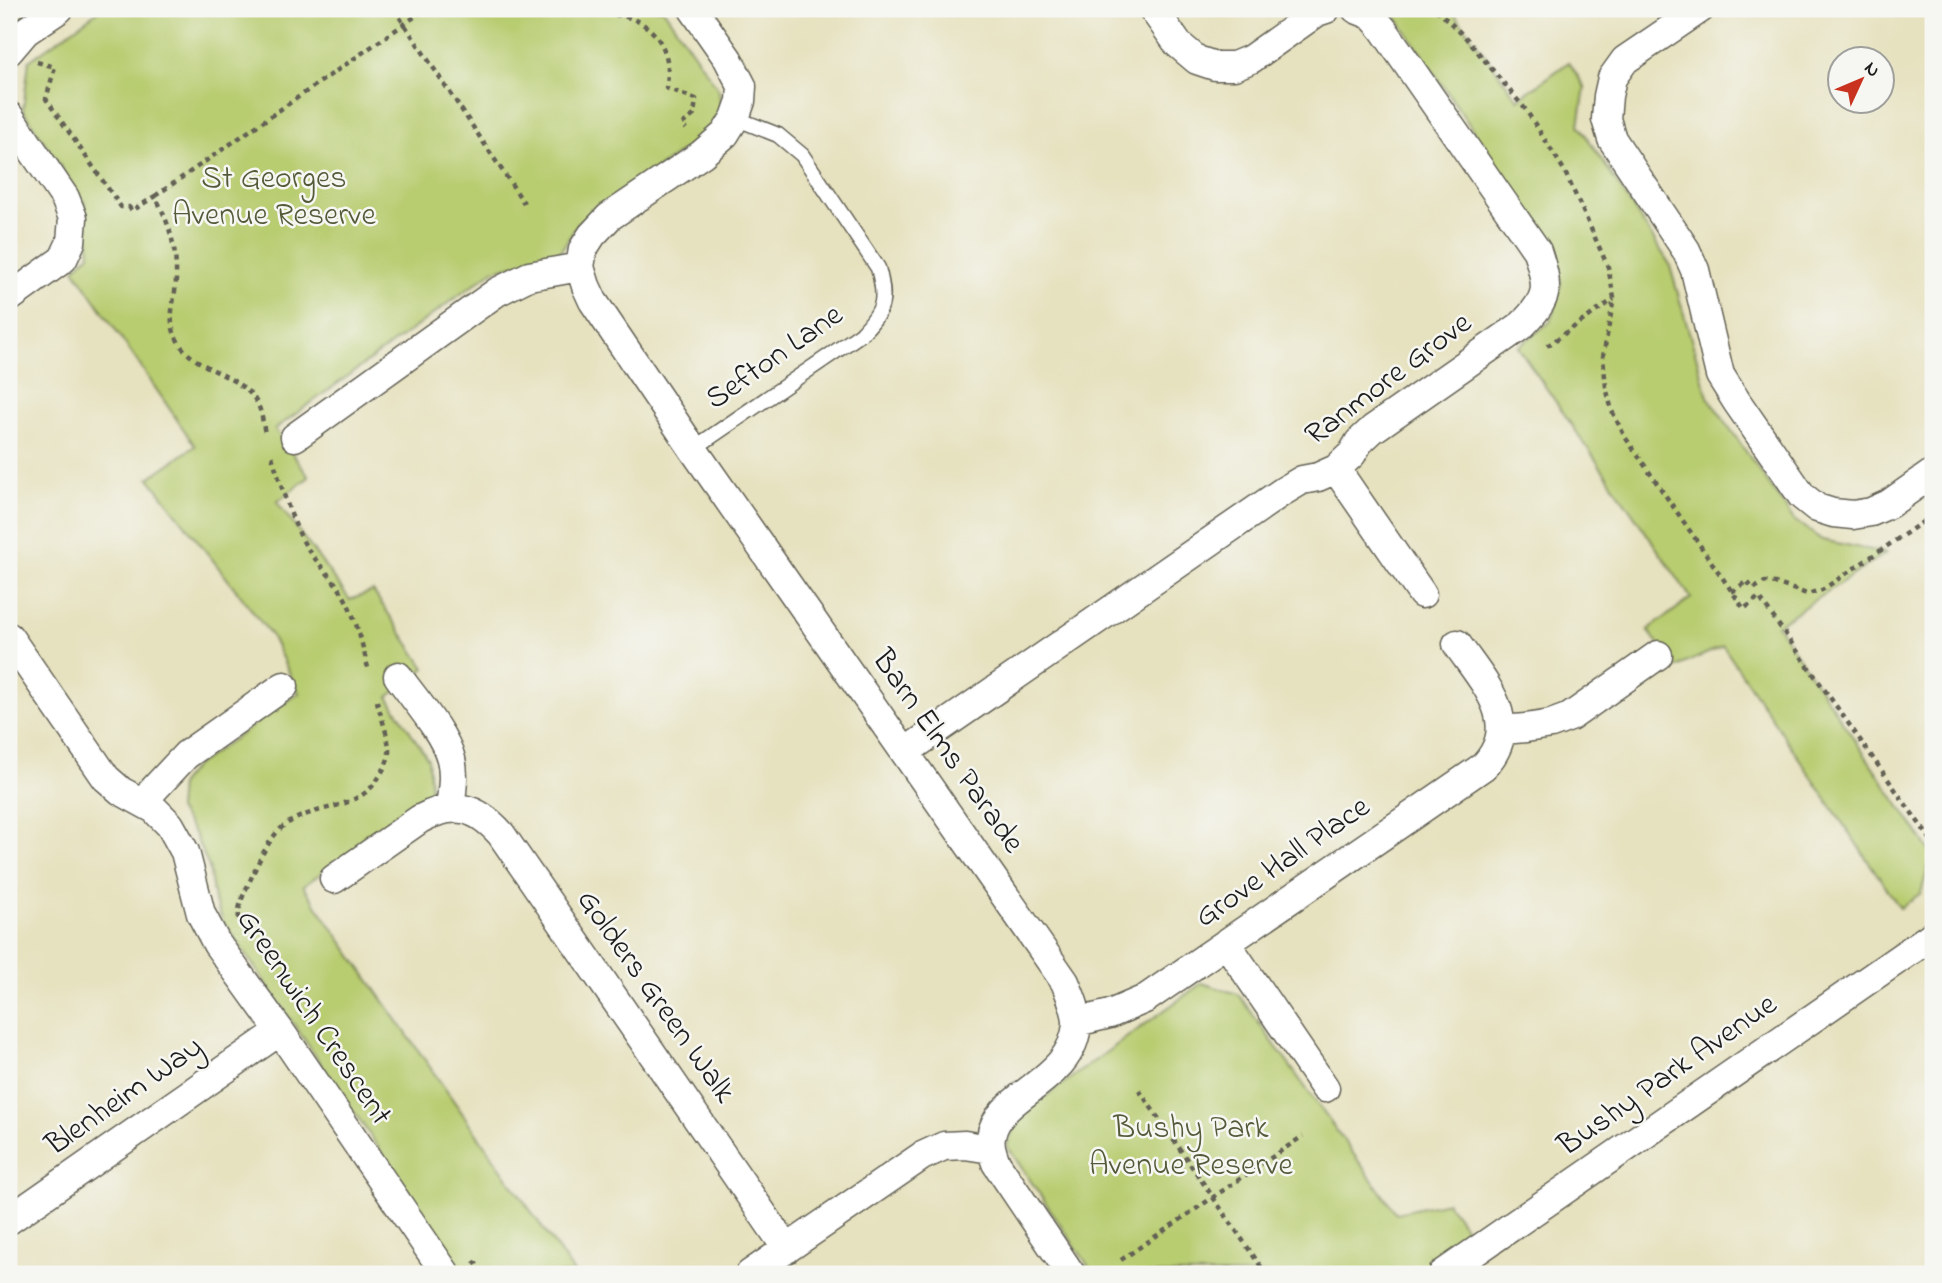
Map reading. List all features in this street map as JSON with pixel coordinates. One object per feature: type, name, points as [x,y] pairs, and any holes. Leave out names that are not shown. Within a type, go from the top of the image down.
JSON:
[{"type":"street","points":[[20,55],[26,31],[59,9]]},
{"type":"street","points":[[295,437],[497,292],[529,276],[580,267],[583,249],[609,217],[702,154],[725,134],[735,118],[741,101],[742,86],[728,59],[693,9]]},
{"type":"street","points":[[1153,9],[1178,44],[1197,60],[1215,66],[1234,66],[1251,59],[1317,12],[1326,9]]},
{"type":"street","name":"Ranmore Grove","points":[[905,752],[1282,492],[1302,480],[1318,477],[1335,469],[1373,429],[1522,325],[1537,310],[1545,296],[1544,273],[1537,251],[1383,29],[1371,16],[1356,9]]},
{"type":"street","points":[[1700,9],[1625,60],[1612,78],[1606,119],[1612,139],[1686,250],[1695,270],[1720,375],[1802,496],[1817,508],[1853,515],[1871,512],[1889,504],[1933,473]]},
{"type":"street","points":[[9,116],[65,198],[73,218],[71,242],[63,259],[9,298]]},
{"type":"street","name":"Barn Elms Parade","points":[[580,267],[593,301],[693,449],[1065,982],[1077,1022]]},
{"type":"street","points":[[1335,469],[1422,594]]},
{"type":"street","name":"Greenwich Crescent","points":[[9,637],[106,778],[154,809],[170,825],[186,852],[201,915],[217,944],[280,1031],[446,1274]]},
{"type":"street","points":[[1457,644],[1493,698],[1500,714],[1502,730],[1526,729],[1570,717],[1658,655]]},
{"type":"street","points":[[334,879],[420,819],[450,808],[453,787],[452,761],[444,741],[381,681]]},
{"type":"street","points":[[142,802],[186,755],[284,686]]},
{"type":"street","name":"Grove Hall Place","points":[[1077,1022],[1110,1014],[1145,999],[1227,944],[1484,766],[1494,756],[1502,730]]},
{"type":"street","name":"Golders Green Walk","points":[[450,808],[470,811],[487,819],[501,834],[787,1249]]},
{"type":"street","name":"Bushy Park Avenue","points":[[1443,1274],[1933,935]]},
{"type":"street","points":[[1227,944],[1325,1088]]},
{"type":"street","points":[[1071,1274],[996,1163],[991,1149],[991,1135],[1004,1112],[1061,1063],[1072,1048],[1077,1022]]},
{"type":"street","name":"Blenheim Way","points":[[9,1220],[280,1031]]},
{"type":"street","points":[[750,1274],[922,1156],[944,1146],[965,1145],[991,1149]]},
{"type":"lane","name":"Sefton Lane","points":[[693,449],[861,334],[882,308],[883,287],[878,268],[802,155],[778,135],[735,118]]},
{"type":"path","points":[[394,9],[524,203]]},
{"type":"path","points":[[20,55],[55,67],[46,99],[121,207],[125,206],[132,211],[426,9]]},
{"type":"path","points":[[596,9],[605,14],[642,23],[656,35],[666,50],[669,66],[666,88],[696,99],[694,115],[682,124],[702,154]]},
{"type":"path","points":[[1436,9],[1466,38],[1526,110],[1564,170],[1608,267],[1615,298],[1603,357],[1612,411],[1625,437],[1744,609],[1759,597],[1933,843]]},
{"type":"path","points":[[155,196],[167,219],[174,251],[176,280],[171,326],[179,344],[198,361],[240,384],[253,396],[258,405],[265,435]]},
{"type":"path","points":[[246,929],[238,918],[239,906],[271,840],[285,825],[362,796],[375,785],[387,765],[389,750],[381,681],[361,641],[349,605],[337,585],[305,545],[289,514],[269,448]]},
{"type":"path","points":[[1732,592],[1747,581],[1753,589],[1765,582],[1807,594],[1822,590],[1933,515]]},
{"type":"path","points":[[1139,1090],[1266,1274]]},
{"type":"path","points":[[1121,1260],[1303,1136]]},
{"type":"path","points":[[469,1253],[484,1274]]},
{"type":"green space","name":"St Georges Avenue Reserve","points":[[101,9],[663,9],[719,90],[721,111],[709,132],[578,224],[558,255],[494,270],[275,429],[309,477],[277,502],[350,600],[373,591],[425,668],[388,697],[428,759],[431,796],[303,886],[575,1274],[465,1274],[223,921],[214,900],[209,867],[194,833],[178,810],[180,784],[194,767],[299,693],[271,635],[149,478],[195,446],[74,269],[90,254],[85,203],[23,110],[29,61]]},
{"type":"green space","points":[[1391,9],[1451,9],[1518,99],[1569,62],[1585,88],[1579,125],[1669,263],[1708,397],[1794,520],[1822,540],[1886,553],[1777,625],[1932,854],[1921,893],[1900,908],[1723,646],[1675,668],[1648,630],[1691,598],[1518,347],[1550,322],[1561,281],[1557,259],[1548,241]]},
{"type":"green space","name":"Bushy Park Avenue Reserve","points":[[1202,983],[1238,994],[1396,1213],[1447,1202],[1471,1235],[1413,1274],[1094,1274],[1007,1146],[1017,1117]]}]
